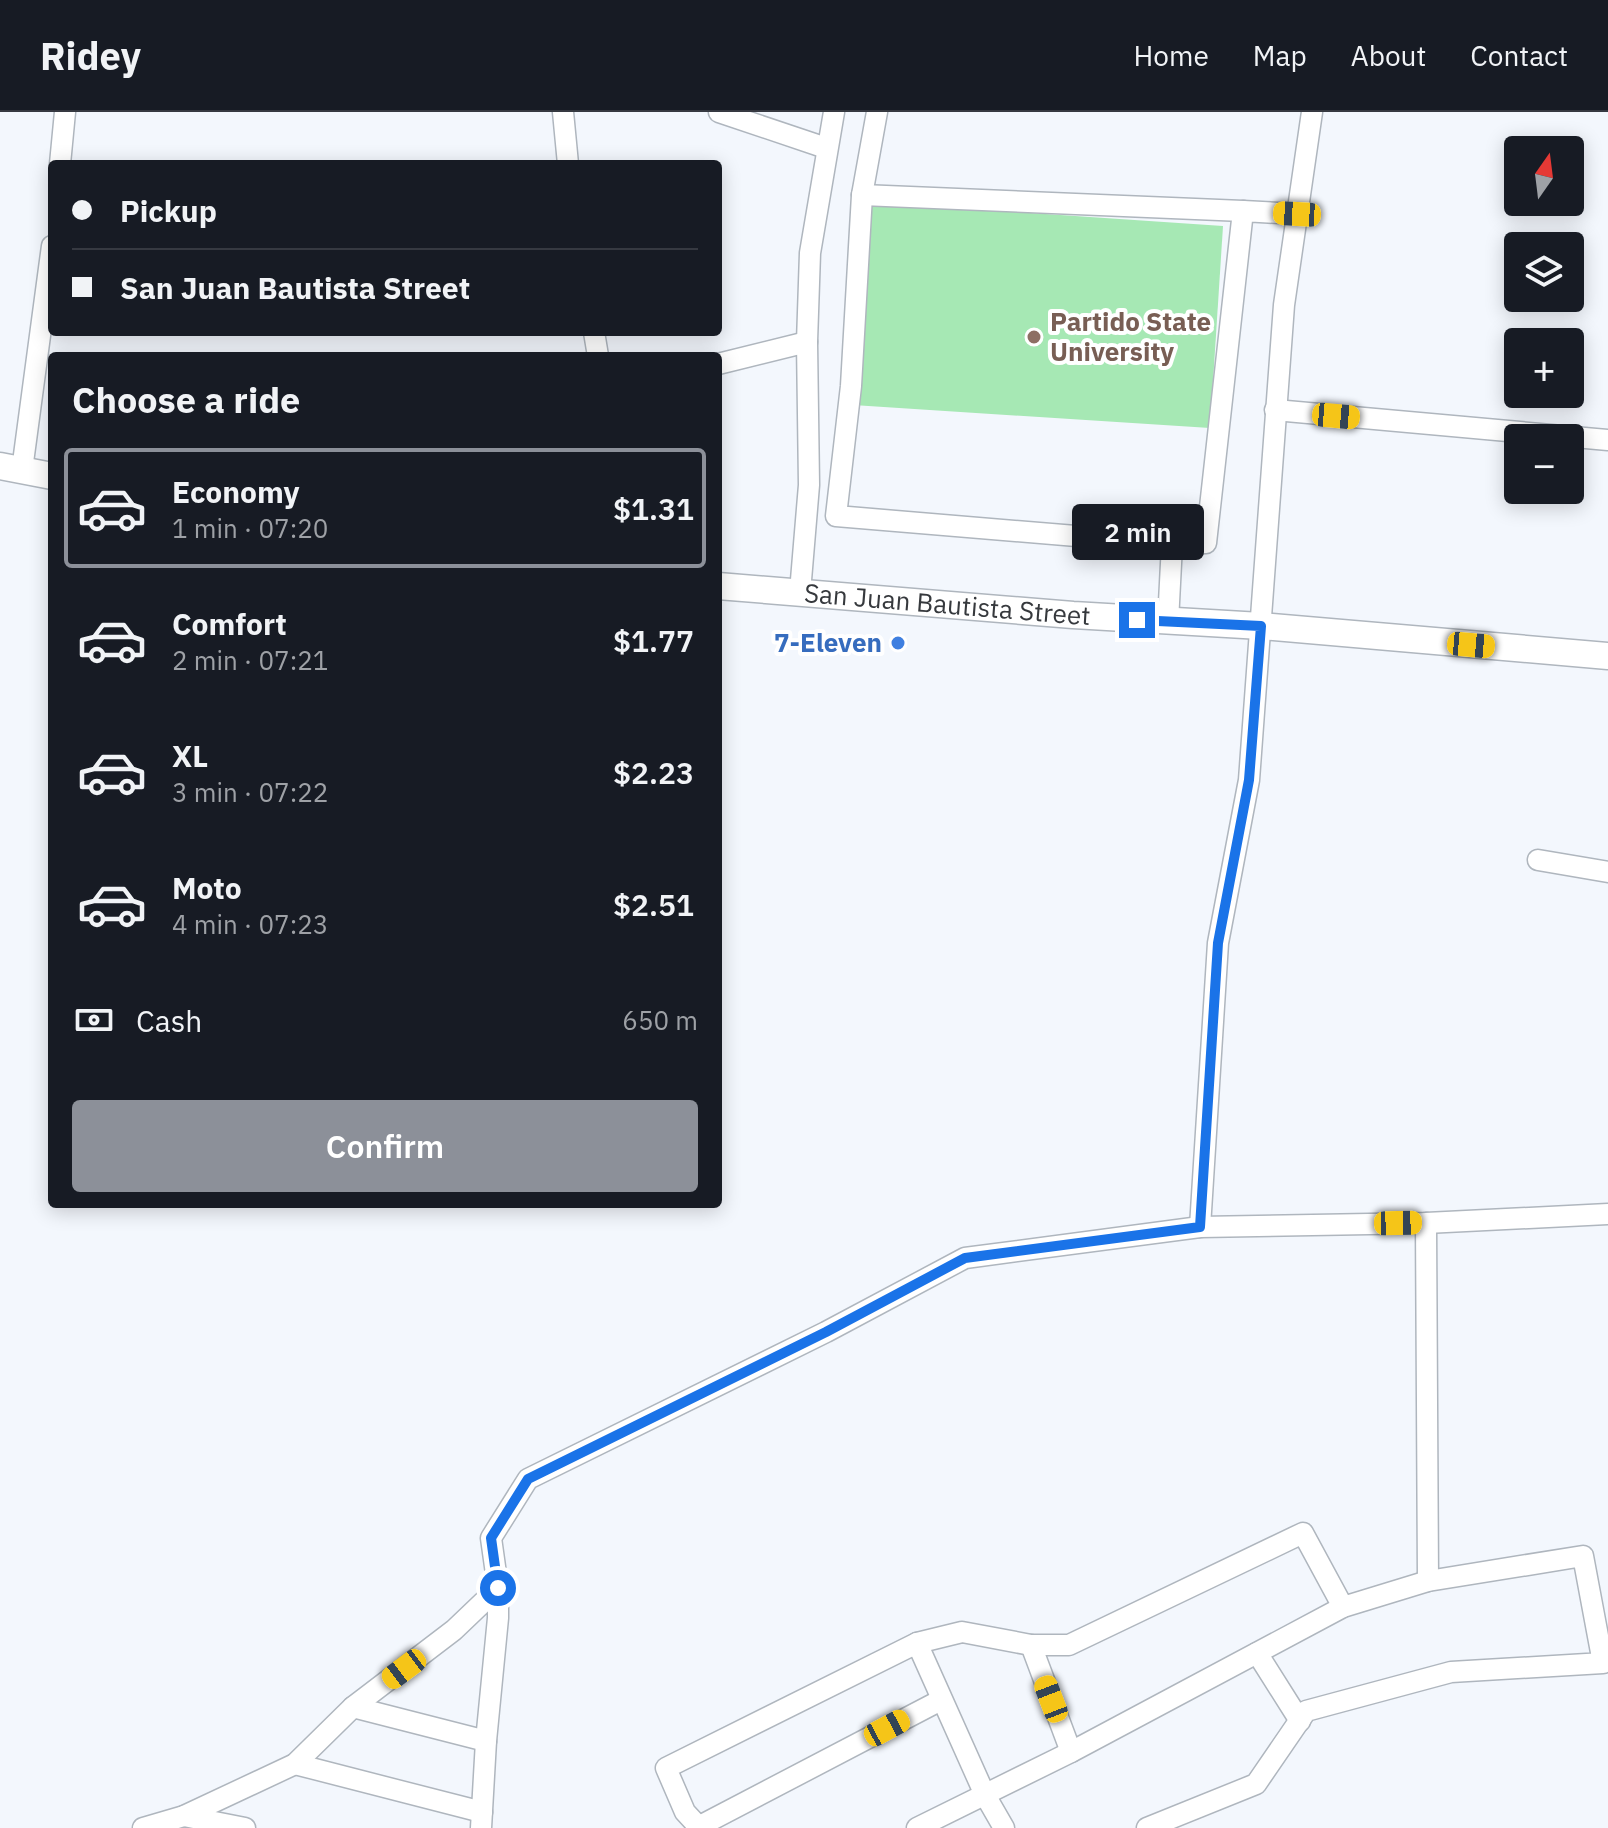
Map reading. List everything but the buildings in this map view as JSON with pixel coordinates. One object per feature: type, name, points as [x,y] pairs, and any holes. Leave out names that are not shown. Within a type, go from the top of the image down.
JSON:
[{"type":"main road","points":[[11,468],[48,475]]},
{"type":"main road","name":"San Juan Bautista Street","points":[[722,586],[1168,622],[1261,626],[1608,656]]},
{"type":"street","points":[[60,160],[65,112]]},
{"type":"street","points":[[563,112],[568,160]]},
{"type":"street","points":[[719,112],[826,148]]},
{"type":"street","points":[[800,592],[809,485],[807,342],[810,253],[834,112]]},
{"type":"street","points":[[877,112],[862,195],[851,386],[836,516],[1172,544],[1206,543],[1243,211]]},
{"type":"street","points":[[1200,1227],[1218,943],[1249,780],[1284,305],[1312,112]]},
{"type":"street","points":[[862,195],[1297,214]]},
{"type":"street","points":[[11,468],[48,268]]},
{"type":"street","points":[[722,363],[807,342]]},
{"type":"street","points":[[1275,410],[1608,440]]},
{"type":"street","points":[[1168,622],[1172,544]]},
{"type":"street","points":[[1538,860],[1608,872]]},
{"type":"street","points":[[295,1764],[481,1820],[498,1618],[498,1588],[491,1538],[528,1479],[826,1332],[965,1258],[1200,1227],[1426,1223],[1608,1214]]},
{"type":"street","points":[[1426,1223],[1428,1581]]},
{"type":"street","points":[[941,1700],[698,1827],[685,1812],[666,1768],[917,1643],[962,1632],[1031,1645],[1069,1645],[1303,1533],[1343,1607]]},
{"type":"street","points":[[917,1828],[1071,1752],[1343,1607],[1428,1581],[1583,1556],[1603,1663],[1451,1672],[1306,1711],[1256,1784],[1147,1828]]},
{"type":"street","points":[[143,1828],[184,1816],[295,1764],[353,1707],[454,1630],[498,1588]]},
{"type":"street","points":[[917,1643],[985,1795],[1004,1828]]},
{"type":"street","points":[[1031,1645],[1071,1752]]},
{"type":"street","points":[[1257,1653],[1300,1721]]},
{"type":"street","points":[[353,1707],[486,1741]]},
{"type":"street","points":[[184,1816],[245,1828]]},
{"type":"green space","points":[[866,202],[1223,226],[1210,428],[853,405]]},
{"type":"place","name":"Partido State University","points":[[1034,337]]},
{"type":"place","name":"7-Eleven","points":[[898,643]]},
{"type":"route","points":[[498,1588],[491,1538],[528,1479],[826,1332],[965,1258],[1200,1227],[1218,943],[1249,780],[1261,626],[1137,620]]}]
